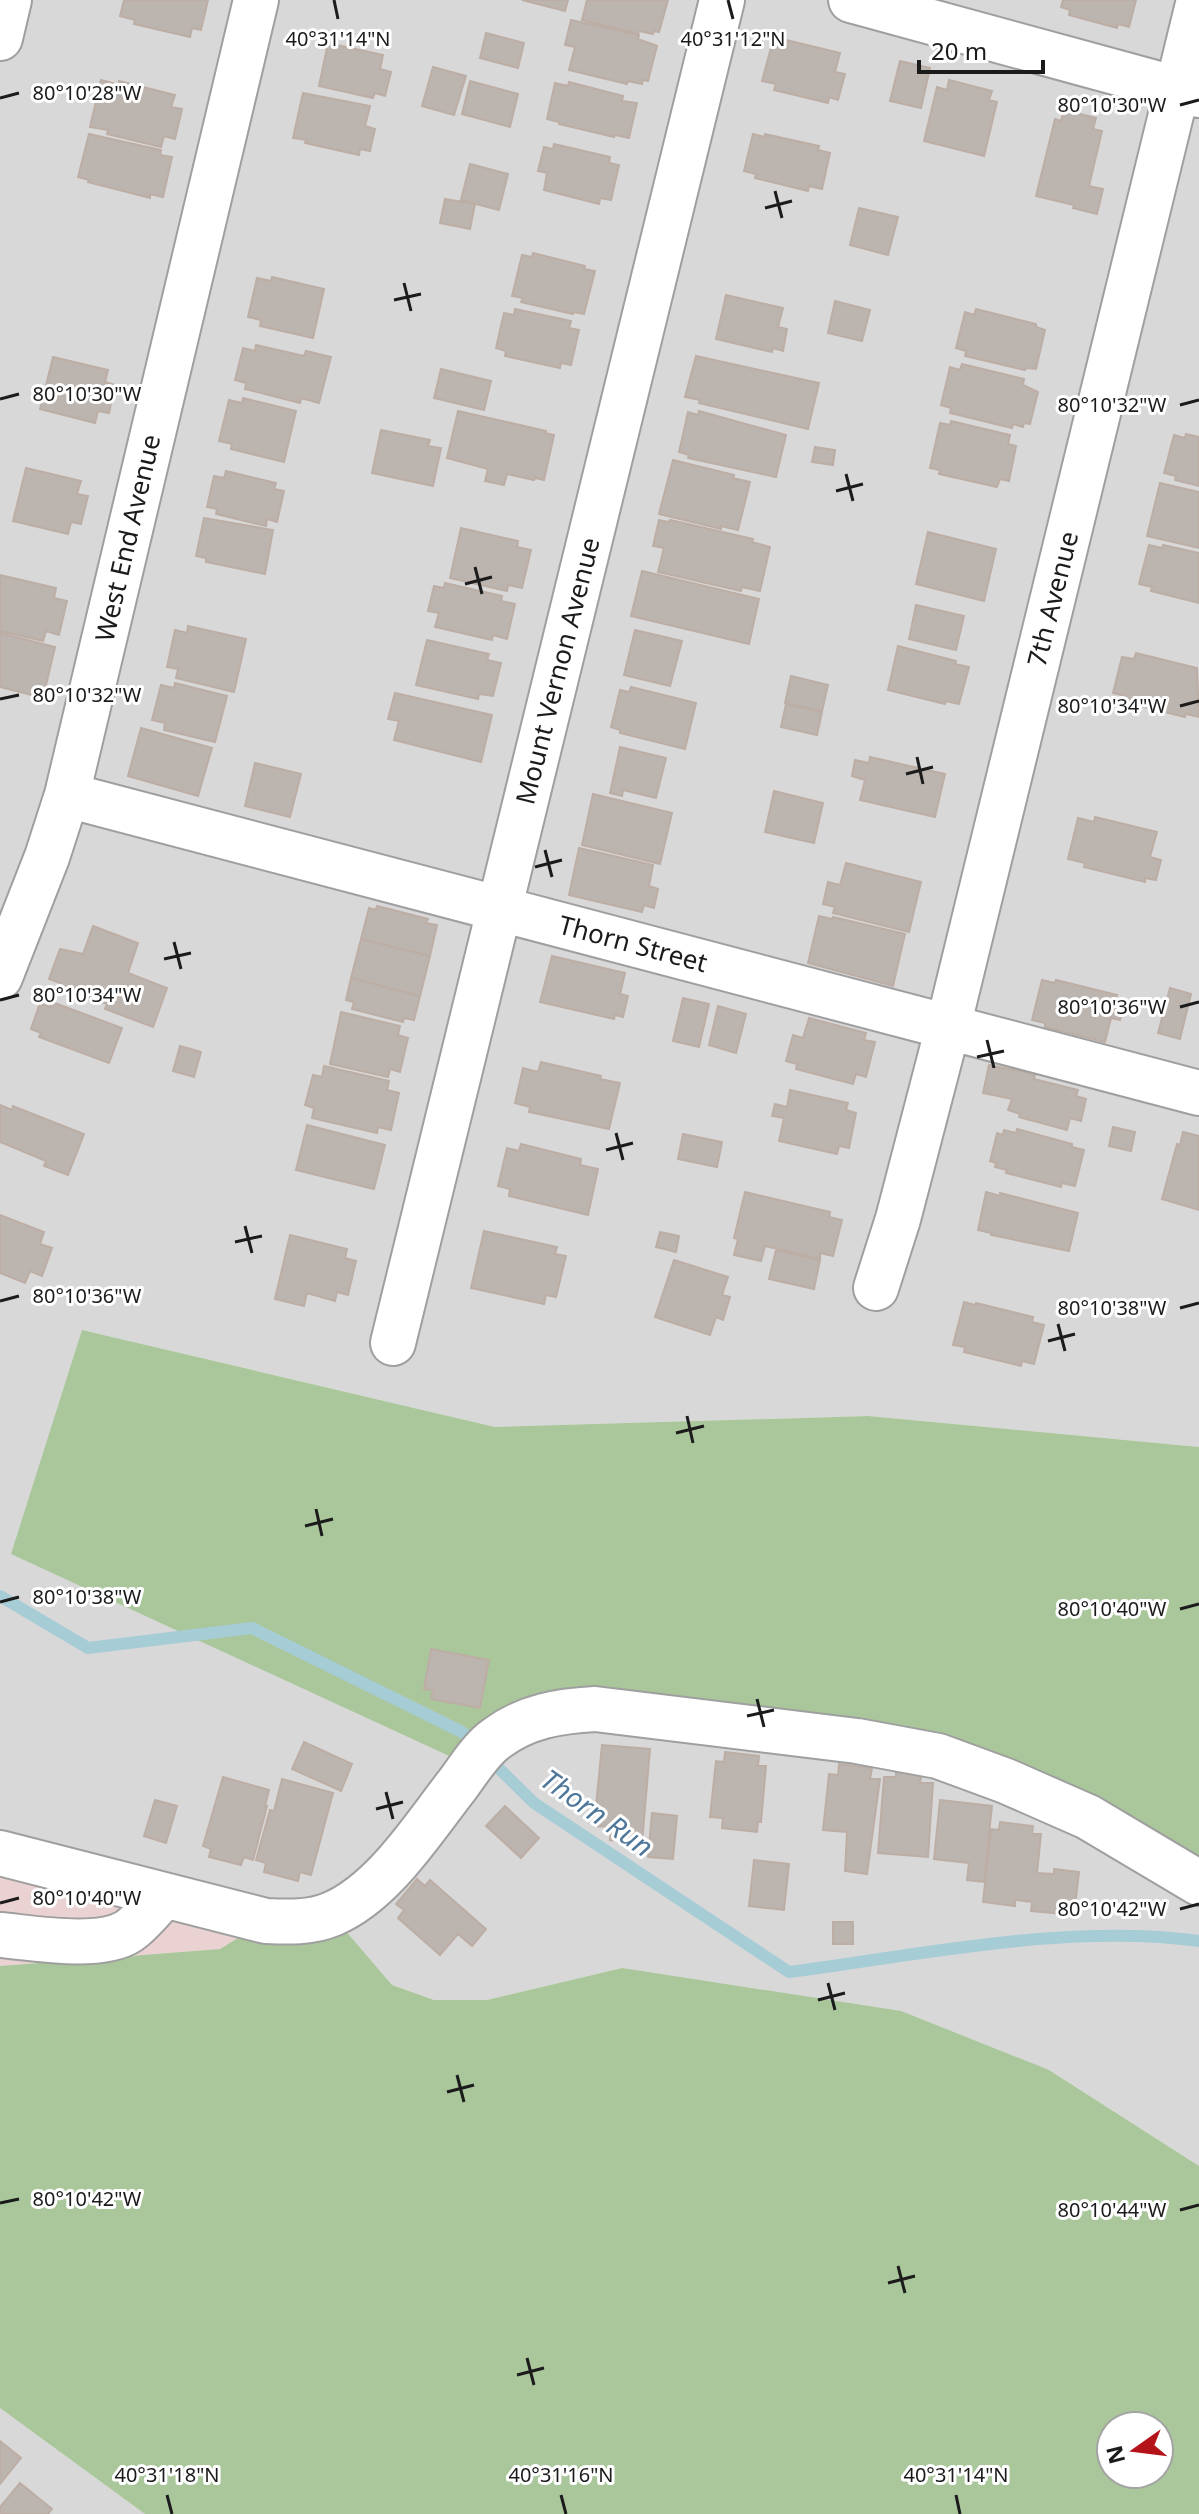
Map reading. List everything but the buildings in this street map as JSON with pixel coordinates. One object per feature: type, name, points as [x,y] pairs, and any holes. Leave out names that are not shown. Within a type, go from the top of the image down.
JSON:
[{"type":"street","points":[[0,38],[9,0]]},
{"type":"street","name":"West End Avenue","points":[[0,977],[47,857],[67,795],[256,0]]},
{"type":"street","name":"Mount Vernon Avenue","points":[[393,1343],[722,0]]},
{"type":"street","points":[[851,0],[1188,93]]},
{"type":"street","name":"7th Avenue","points":[[876,1288],[898,1219],[1188,93],[1199,0]]},
{"type":"street","name":"Thorn Street","points":[[67,795],[1199,1093]]},
{"type":"street","points":[[0,1853],[266,1921],[299,1922],[331,1914],[361,1897],[399,1858],[483,1752],[526,1722],[554,1711],[595,1709],[842,1739],[938,1756],[1006,1781],[1088,1817],[1199,1883]]},
{"type":"street","points":[[0,1935],[70,1941],[103,1939],[127,1932],[164,1896]]},
{"type":"shaded area","points":[[0,0],[1199,0],[1199,1447],[868,1416],[495,1427],[82,1330],[526,1722],[857,1741],[1199,1883],[1199,2166],[1049,2070],[622,1968],[487,2000],[434,2000],[392,1985],[331,1915],[0,1853]]},
{"type":"shaded area","points":[[0,1853],[266,1921],[220,1949],[0,1966]]},
{"type":"shaded area","points":[[0,2408],[145,2514],[0,2514]]},
{"type":"green space","points":[[82,1330],[495,1427],[868,1416],[1199,1447],[1199,1883],[1006,1781],[595,1709],[471,1766],[11,1554]]},
{"type":"green space","points":[[331,1914],[392,1985],[434,2000],[487,2000],[622,1968],[901,2011],[1049,2070],[1199,2166],[1199,2514],[145,2514],[0,2408],[0,1966],[220,1949],[266,1921]]},
{"type":"waterway","name":"Thorn Run","points":[[0,1596],[88,1648],[252,1628],[462,1732],[534,1803],[789,1972],[1046,1938],[1149,1936],[1199,1941]]}]
